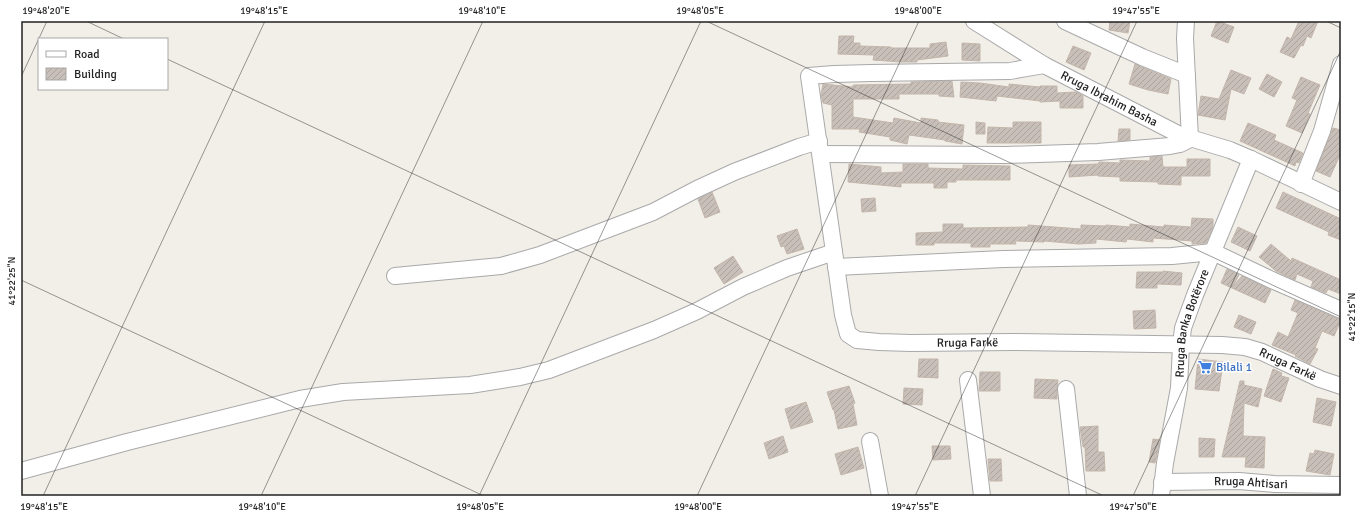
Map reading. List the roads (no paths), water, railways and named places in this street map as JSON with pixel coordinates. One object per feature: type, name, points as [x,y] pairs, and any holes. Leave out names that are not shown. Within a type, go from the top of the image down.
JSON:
[{"type":"street","name":"Rruga Ibrahim Basha","points":[[974,21],[1044,65],[1124,107],[1190,139],[1230,150],[1251,159],[1341,202]]},
{"type":"street","points":[[1065,21],[1187,75]]},
{"type":"street","points":[[395,276],[501,266],[540,255],[653,212],[696,189],[780,154],[820,147],[1006,155],[1098,152],[1180,144],[1190,139],[1185,38],[1186,21]]},
{"type":"street","points":[[1301,184],[1322,131],[1341,64]]},
{"type":"street","name":"Rruga Farkë","points":[[1044,65],[1010,71],[871,73],[809,76],[845,327],[848,334],[857,340],[872,342],[1013,342],[1222,345],[1245,347],[1262,352],[1320,379],[1341,386]]},
{"type":"street","name":"Rruga Banka Botërore","points":[[1161,489],[1179,388],[1183,328],[1212,252],[1251,159]]},
{"type":"street","points":[[21,471],[134,440],[300,399],[343,392],[470,385],[520,377],[549,370],[654,330],[697,311],[743,287],[787,268],[835,259],[1003,259],[1172,256],[1212,252],[1341,310]]},
{"type":"street","points":[[968,380],[982,496]]},
{"type":"street","points":[[1066,389],[1078,496]]},
{"type":"street","points":[[870,441],[880,496]]},
{"type":"street","name":"Rruga Ahtisari","points":[[1161,489],[1239,481],[1274,484],[1341,486]]},
{"type":"place","name":"Bilali 1","points":[[1205,367]]}]
